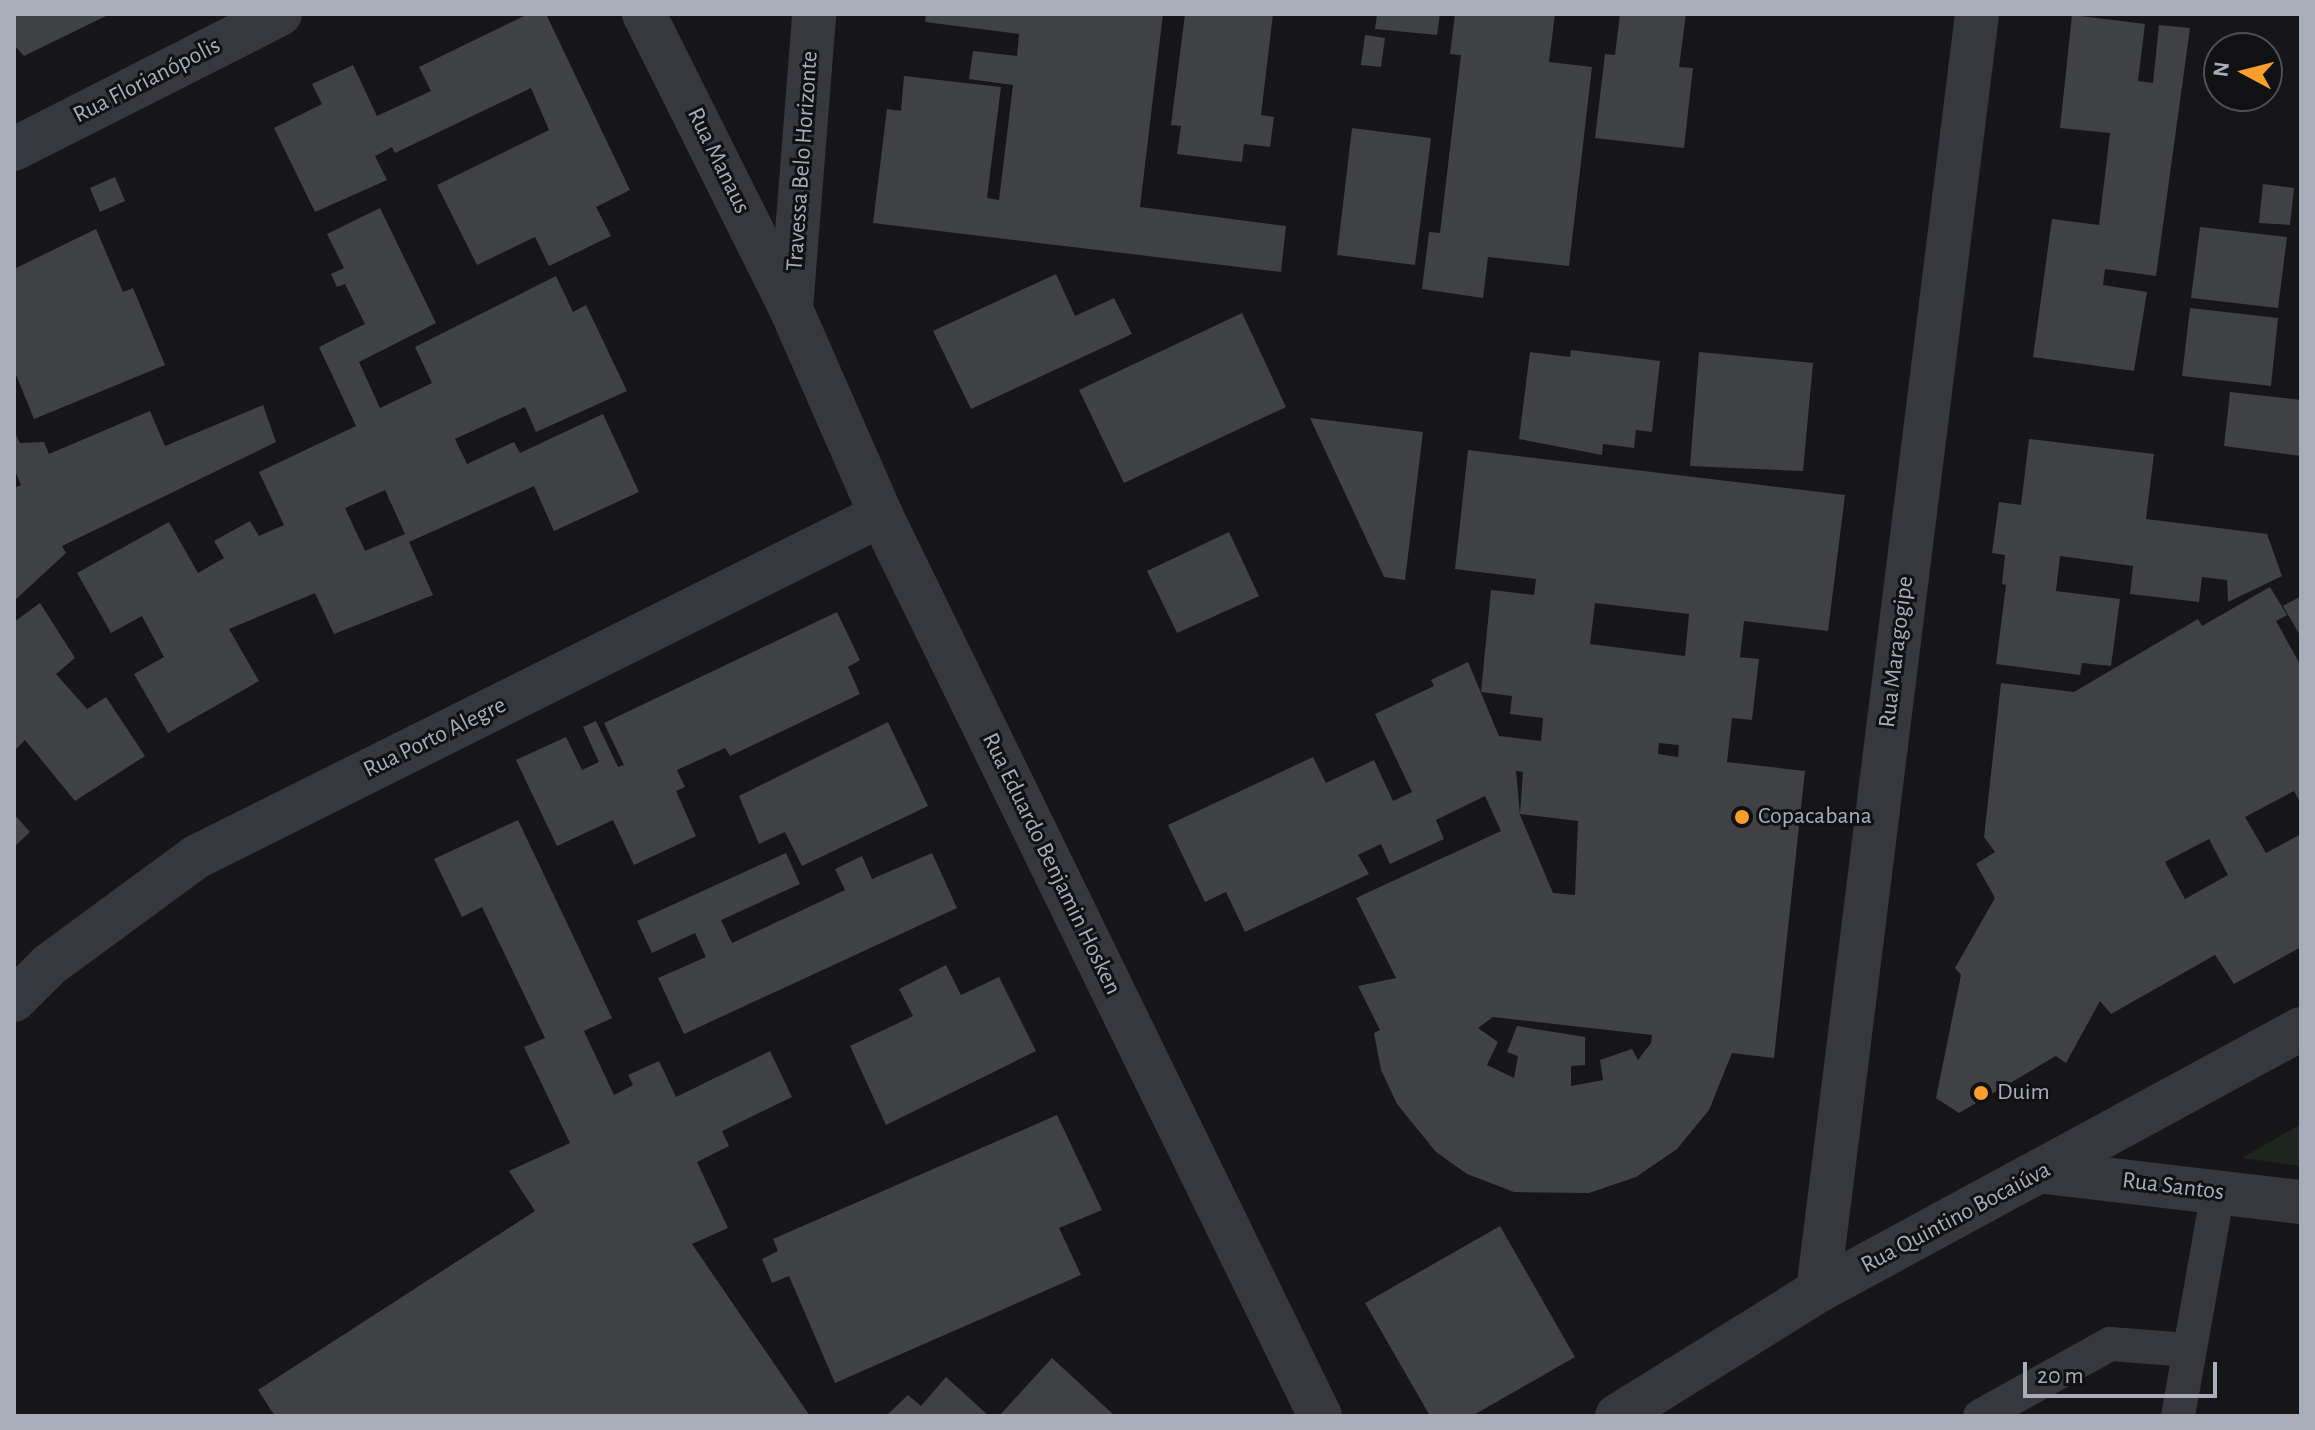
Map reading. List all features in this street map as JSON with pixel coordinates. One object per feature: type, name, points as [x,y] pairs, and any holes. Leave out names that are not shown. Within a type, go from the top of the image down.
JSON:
[{"type":"street","name":"Rua Florianópolis","points":[[14,149],[280,14]]},
{"type":"street","name":"Rua Manaus","points":[[644,14],[791,309]]},
{"type":"street","name":"Travessa Belo Horizonte","points":[[791,309],[814,14]]},
{"type":"street","name":"Rua Maragogipe","points":[[1818,1291],[1977,14]]},
{"type":"street","name":"Rua Eduardo Benjamin Hosken","points":[[791,309],[881,515],[1320,1416]]},
{"type":"street","name":"Rua Porto Alegre","points":[[14,1000],[49,965],[196,857],[881,515]]},
{"type":"street","name":"Rua Quintino Bocaiúva","points":[[1617,1416],[1818,1291],[2045,1172],[2301,1029]]},
{"type":"street","name":"Rua Santos","points":[[2045,1172],[2301,1202]]},
{"type":"lane","points":[[2178,1416],[2218,1192]]},
{"type":"lane","points":[[1980,1416],[2110,1344],[2139,1342],[2189,1350]]},
{"type":"shaded area","points":[[2301,1124],[2301,1166],[2242,1158]]},
{"type":"building","points":[[14,14],[110,14],[24,56],[14,45]]},
{"type":"building","points":[[528,14],[546,14],[630,190],[596,207],[611,236],[549,266],[535,237],[477,265],[437,185],[549,130],[531,88],[395,153],[392,147],[375,156],[387,180],[315,212],[274,128],[322,104],[312,84],[353,65],[377,116],[431,91],[419,67]]},
{"type":"building","points":[[926,14],[1163,14],[1140,207],[1286,226],[1281,272],[873,223],[887,109],[901,111],[904,76],[1001,87],[987,198],[999,200],[1013,85],[969,79],[973,51],[1017,56],[1019,34],[925,22]]},
{"type":"building","points":[[1185,14],[1273,14],[1261,115],[1274,117],[1270,147],[1244,144],[1242,162],[1177,154],[1181,126],[1171,125]]},
{"type":"building","points":[[1377,14],[1440,14],[1437,35],[1375,29]]},
{"type":"building","points":[[1455,14],[1555,14],[1549,62],[1592,67],[1569,266],[1488,257],[1483,298],[1422,289],[1429,232],[1440,233],[1461,55],[1450,54]]},
{"type":"building","points":[[1620,14],[1686,14],[1679,67],[1693,68],[1684,148],[1595,138],[1605,54],[1615,55]]},
{"type":"building","points":[[2072,15],[2145,24],[2138,81],[2153,83],[2159,25],[2190,28],[2156,276],[2105,269],[2103,285],[2147,292],[2134,371],[2033,357],[2052,219],[2099,225],[2110,133],[2060,128]]},
{"type":"building","points":[[1365,35],[1385,38],[1381,67],[1361,65]]},
{"type":"building","points":[[1352,128],[1431,138],[1415,265],[1337,255]]},
{"type":"building","points":[[115,177],[125,201],[100,212],[90,188]]},
{"type":"building","points":[[2263,184],[2294,188],[2290,225],[2259,223]]},
{"type":"building","points":[[380,208],[436,323],[359,362],[380,408],[432,383],[415,347],[556,276],[573,312],[586,305],[627,391],[536,432],[525,407],[455,439],[467,464],[514,442],[520,453],[603,414],[639,492],[554,531],[534,486],[409,542],[433,595],[334,634],[315,593],[229,629],[259,681],[168,733],[134,674],[164,657],[142,616],[111,633],[77,573],[169,522],[198,573],[224,558],[214,541],[250,521],[259,536],[284,525],[259,472],[356,426],[319,347],[365,324],[345,284],[337,287],[331,274],[344,268],[327,234]],"holes":[[[385,490],[405,534],[365,551],[345,508]]]},
{"type":"building","points":[[2200,227],[2287,237],[2278,308],[2191,298]]},
{"type":"building","points":[[96,229],[123,292],[133,288],[165,365],[34,419],[14,370],[14,269]]},
{"type":"building","points":[[1056,274],[1075,316],[1114,298],[1132,334],[971,409],[933,331]]},
{"type":"building","points":[[2190,308],[2278,318],[2271,386],[2182,376]]},
{"type":"building","points":[[1242,313],[1286,407],[1124,483],[1079,390]]},
{"type":"building","points":[[1571,350],[1660,361],[1652,432],[1636,430],[1634,448],[1603,444],[1602,455],[1519,439],[1530,352],[1570,357]]},
{"type":"building","points":[[1699,352],[1813,363],[1803,471],[1690,466]]},
{"type":"building","points":[[2230,392],[2301,400],[2301,456],[2224,446]]},
{"type":"building","points":[[263,405],[276,442],[62,546],[66,553],[14,601],[14,488],[21,485],[14,469],[14,431],[20,443],[44,442],[49,454],[150,411],[165,446]]},
{"type":"building","points":[[1310,418],[1423,432],[1405,580],[1384,577]]},
{"type":"building","points":[[2029,439],[2154,454],[2146,519],[2267,534],[2282,576],[2228,602],[2227,580],[2202,577],[2199,602],[2130,594],[2133,566],[2060,556],[2056,591],[2120,599],[2111,666],[2082,663],[2080,675],[1996,664],[2006,585],[2002,584],[2005,555],[1992,553],[1999,502],[2021,505]]},
{"type":"building","points":[[1468,450],[1845,495],[1828,631],[1744,621],[1740,657],[1759,659],[1752,720],[1732,718],[1727,762],[1805,771],[1774,1058],[1732,1053],[1709,1110],[1677,1149],[1636,1177],[1589,1193],[1514,1192],[1467,1174],[1436,1152],[1397,1104],[1381,1070],[1374,1033],[1380,1030],[1358,986],[1396,978],[1356,898],[1501,831],[1485,796],[1436,820],[1444,839],[1390,864],[1381,844],[1358,855],[1369,874],[1245,932],[1226,892],[1205,902],[1168,825],[1313,757],[1326,783],[1374,760],[1393,801],[1412,792],[1375,714],[1434,686],[1431,680],[1468,662],[1499,736],[1541,741],[1543,718],[1510,714],[1512,696],[1481,692],[1491,590],[1534,595],[1536,579],[1455,569]],"holes":[[[1595,603],[1689,614],[1685,656],[1590,644]],[[1659,743],[1679,745],[1678,757],[1658,754]],[[1516,771],[1523,772],[1520,814],[1578,821],[1575,895],[1553,893],[1520,815]],[[1493,1017],[1652,1035],[1651,1043],[1638,1060],[1632,1049],[1600,1060],[1603,1080],[1571,1086],[1571,1066],[1585,1065],[1585,1037],[1517,1026],[1507,1052],[1518,1056],[1514,1078],[1487,1065],[1498,1042],[1478,1028]]]},
{"type":"building","points":[[1229,532],[1259,596],[1177,633],[1147,571]]},
{"type":"building","points":[[2270,587],[2287,615],[2276,621],[2301,666],[2301,804],[2294,791],[2245,817],[2266,853],[2301,834],[2301,947],[2234,984],[2215,955],[2111,1014],[2100,1001],[2066,1063],[2056,1056],[1959,1113],[1936,1098],[1961,975],[1955,968],[1995,898],[1976,864],[1995,852],[1984,837],[2001,683],[2074,692],[2198,619],[2202,626]],"holes":[[[2209,839],[2228,875],[2185,899],[2165,862]]]},
{"type":"building","points":[[2301,596],[2301,637],[2283,606]]},
{"type":"building","points":[[40,603],[75,658],[56,674],[87,709],[106,697],[145,756],[75,801],[25,740],[14,751],[14,622]]},
{"type":"building","points":[[837,612],[860,660],[848,667],[860,694],[730,756],[725,748],[677,770],[685,787],[676,791],[696,836],[634,865],[613,820],[557,846],[516,760],[566,737],[582,770],[599,762],[583,727],[596,721],[618,767],[624,765],[604,723]]},
{"type":"building","points":[[888,722],[928,806],[802,866],[785,832],[759,844],[739,796]]},
{"type":"building","points":[[14,814],[30,832],[14,847]]},
{"type":"building","points":[[518,820],[612,1018],[584,1031],[614,1095],[633,1085],[628,1075],[659,1061],[676,1097],[770,1051],[792,1097],[722,1131],[729,1146],[697,1162],[728,1228],[692,1244],[810,1416],[275,1416],[258,1390],[535,1211],[509,1171],[570,1143],[524,1047],[545,1038],[482,907],[462,917],[434,859]]},
{"type":"building","points":[[786,853],[800,884],[721,920],[732,943],[845,890],[835,869],[862,856],[872,879],[932,853],[957,908],[684,1034],[658,978],[706,957],[695,933],[652,953],[637,921]]},
{"type":"building","points":[[946,965],[961,995],[999,977],[1036,1051],[886,1125],[850,1046],[913,1016],[899,989]]},
{"type":"building","points":[[1057,1115],[1102,1210],[1059,1228],[1081,1275],[835,1383],[789,1276],[772,1283],[762,1259],[778,1251],[773,1239]]},
{"type":"building","points":[[1500,1226],[1575,1357],[1472,1416],[1430,1416],[1365,1303]]},
{"type":"building","points":[[1052,1358],[1115,1416],[999,1416]]},
{"type":"building","points":[[946,1377],[989,1416],[886,1416],[908,1395],[921,1406]]},
{"type":"place","name":"Copacabana","points":[[1742,817]]},
{"type":"place","name":"Duim","points":[[1981,1093]]}]
